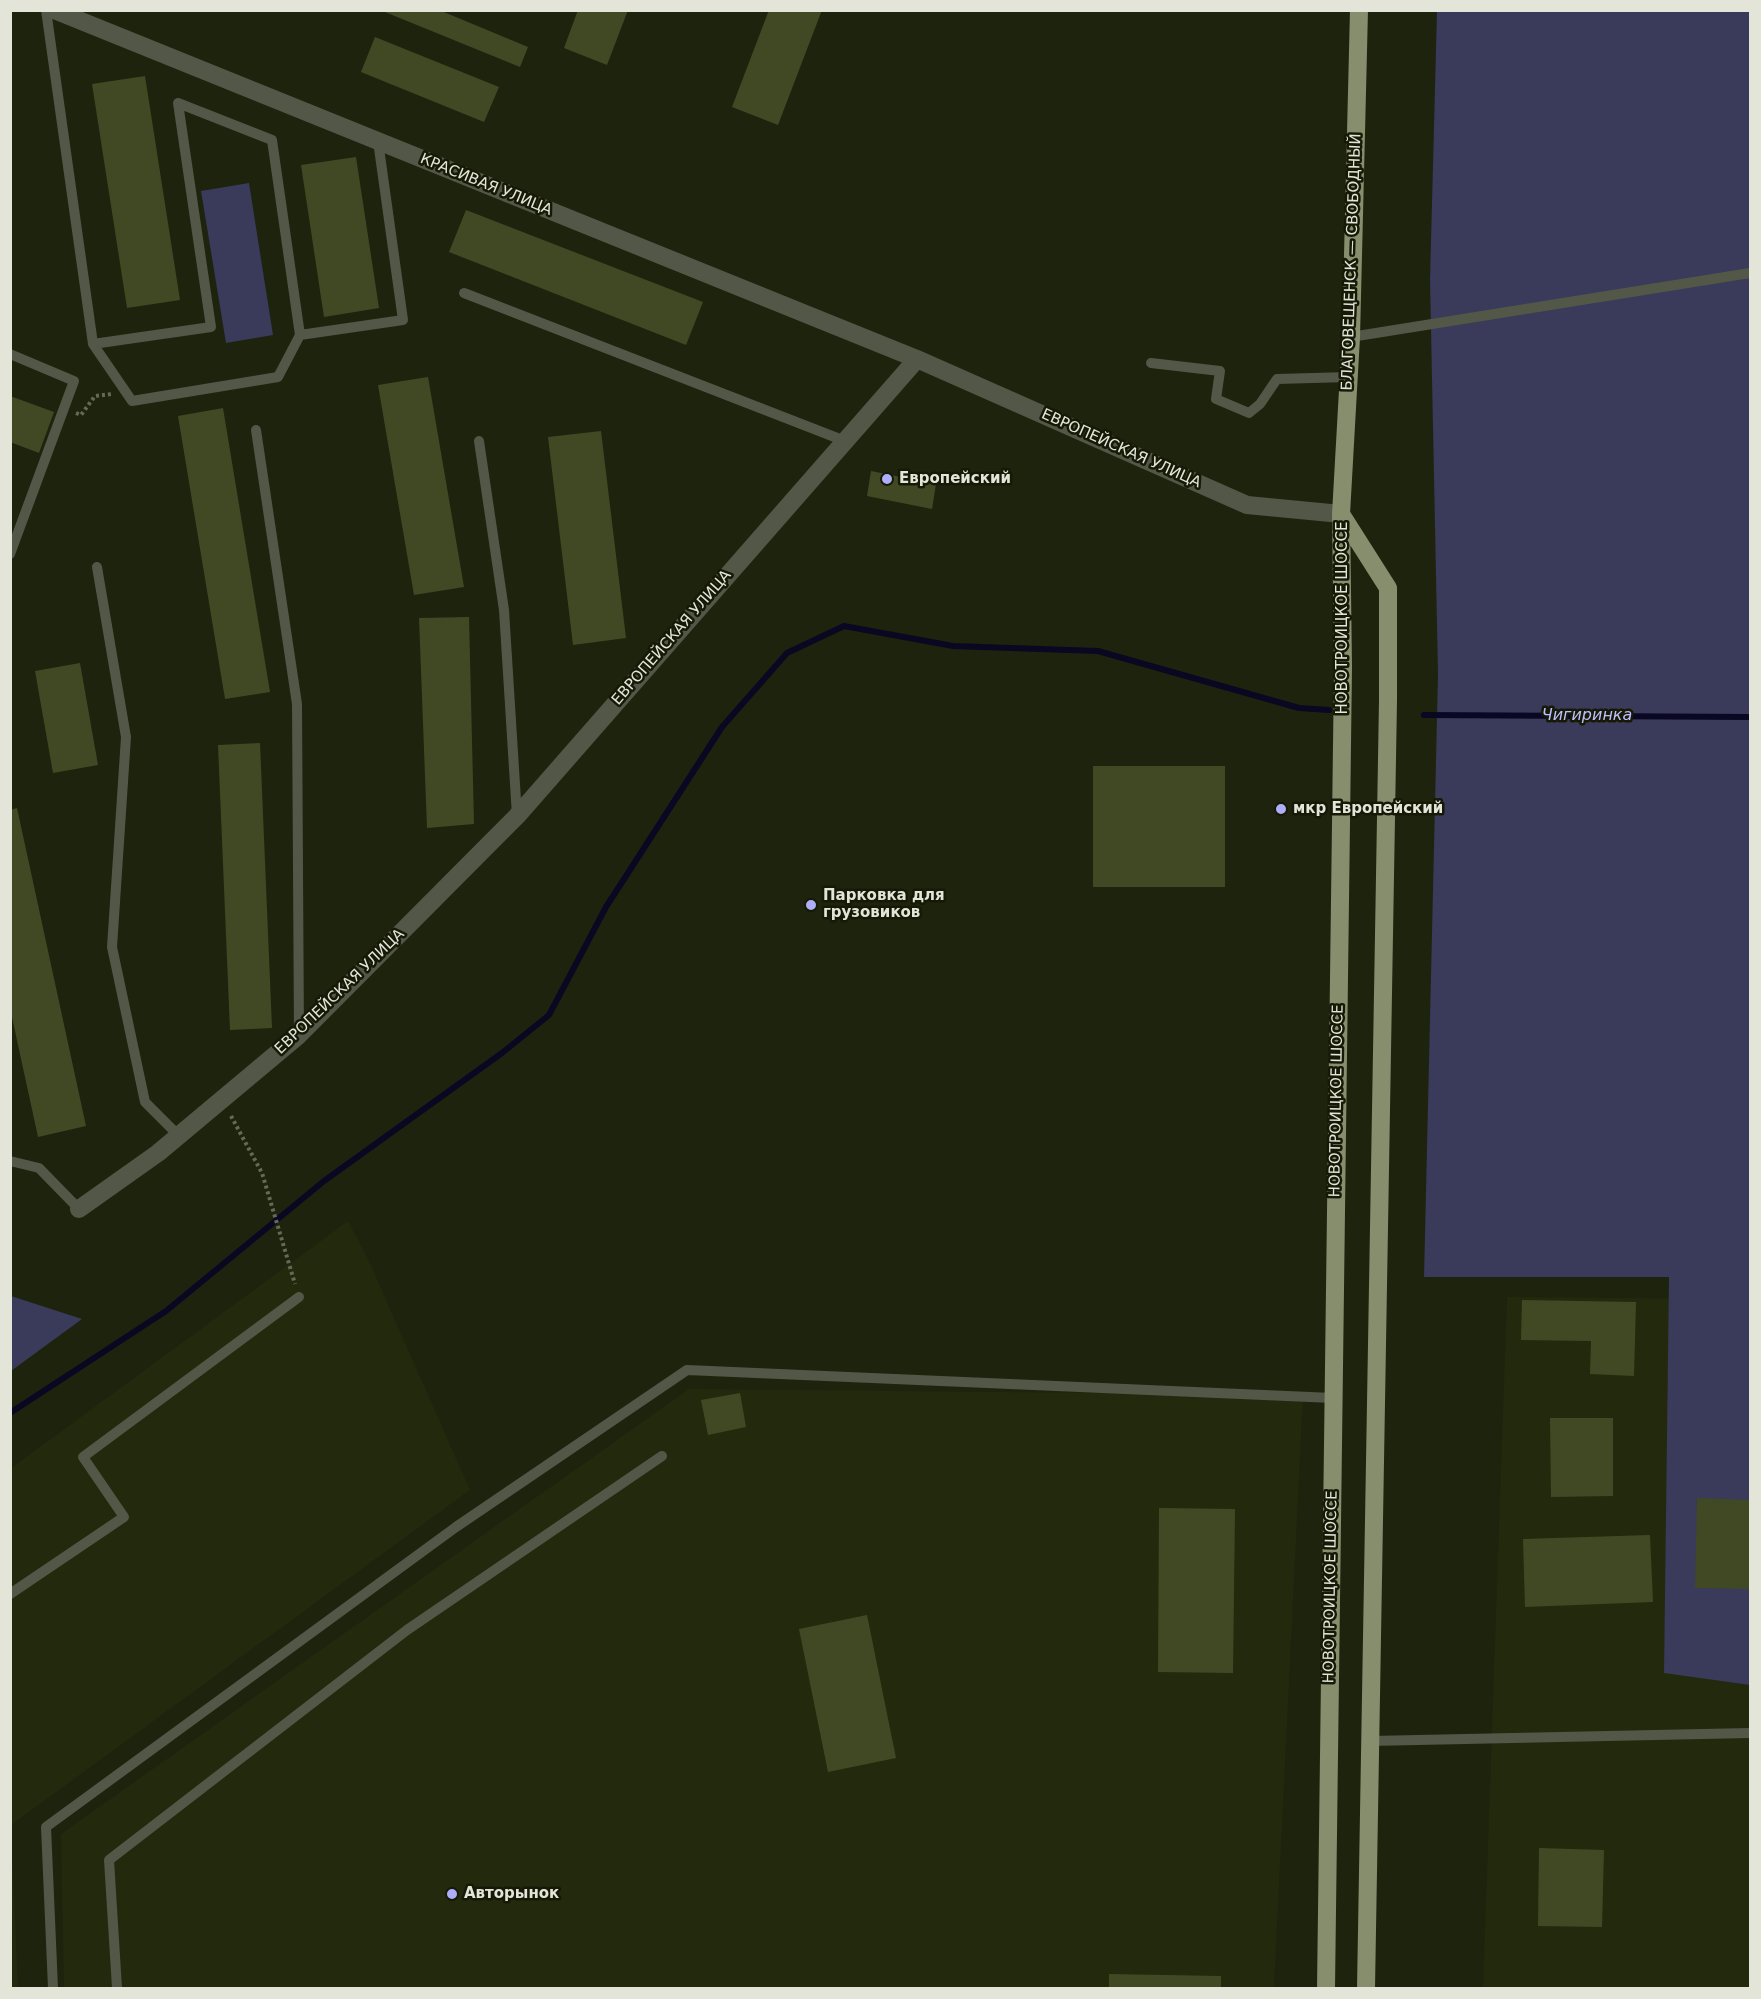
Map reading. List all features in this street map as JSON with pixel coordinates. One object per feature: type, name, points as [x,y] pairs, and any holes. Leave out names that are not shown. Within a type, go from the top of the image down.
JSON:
[{"type":"main road","name":"БЛАГОВЕЩЕНСК — СВОБОДНЫЙ","points":[[1341,514],[1351,337],[1359,10]]},
{"type":"main road","name":"НОВОТРОИЦКОЕ ШОССЕ","points":[[1326,1989],[1343,667],[1341,514]]},
{"type":"main road","name":"НОВОТРОИЦКОЕ ШОССЕ","points":[[1341,514],[1388,588],[1388,712],[1366,1989]]},
{"type":"street","name":"КРАСИВАЯ УЛИЦА","points":[[54,10],[917,359]]},
{"type":"street","name":"ЕВРОПЕЙСКАЯ УЛИЦА","points":[[79,1209],[179,1136],[299,1035],[517,816],[917,359],[1247,505],[1341,514]]},
{"type":"lane","points":[[46,10],[93,344],[132,401],[278,377],[300,335],[272,141],[178,103],[211,327],[93,344]]},
{"type":"lane","points":[[300,335],[403,320],[378,141]]},
{"type":"lane","points":[[1351,337],[1750,273]]},
{"type":"lane","points":[[464,294],[845,441]]},
{"type":"lane","points":[[10,354],[74,381],[10,554]]},
{"type":"lane","points":[[1152,363],[1220,371],[1216,399],[1249,413],[1260,404],[1277,379],[1349,377]]},
{"type":"lane","points":[[256,430],[297,704],[299,1035]]},
{"type":"lane","points":[[479,441],[504,610],[517,816]]},
{"type":"lane","points":[[97,567],[126,737],[112,947],[145,1102],[179,1136]]},
{"type":"lane","points":[[10,1161],[39,1168],[79,1209]]},
{"type":"lane","points":[[10,1594],[124,1517],[83,1457],[299,1297]]},
{"type":"lane","points":[[53,1989],[46,1827],[456,1527],[687,1370],[1333,1398]]},
{"type":"lane","points":[[117,1989],[109,1860],[407,1630],[662,1456]]},
{"type":"lane","points":[[1370,1741],[1750,1734]]},
{"type":"path","points":[[64,408],[81,415],[95,396],[126,393]]},
{"type":"path","points":[[222,1100],[262,1173],[299,1297]]},
{"type":"shaded area","points":[[1437,11],[1750,11],[1750,1685],[1664,1673],[1669,1277],[1424,1277],[1438,674],[1430,280]]},
{"type":"shaded area","points":[[249,183],[273,335],[226,343],[201,191]]},
{"type":"shaded area","points":[[348,1221],[368,1259],[470,1490],[11,1825],[18,1988],[10,1988],[10,1469]]},
{"type":"shaded area","points":[[10,1296],[82,1319],[11,1371]]},
{"type":"shaded area","points":[[1507,1297],[1750,1299],[1750,1988],[1483,1988]]},
{"type":"shaded area","points":[[689,1389],[1303,1395],[1274,1988],[64,1988],[61,1834]]},
{"type":"building","points":[[380,10],[439,10],[528,47],[520,67]]},
{"type":"building","points":[[578,10],[628,10],[607,65],[564,48]]},
{"type":"building","points":[[769,10],[822,10],[778,125],[732,107]]},
{"type":"building","points":[[375,37],[499,87],[484,122],[361,72]]},
{"type":"building","points":[[145,76],[180,300],[127,308],[92,84]]},
{"type":"building","points":[[356,157],[379,308],[324,317],[301,165]]},
{"type":"building","points":[[466,210],[703,302],[686,345],[449,252]]},
{"type":"building","points":[[428,377],[464,587],[414,595],[378,385]]},
{"type":"building","points":[[10,396],[54,412],[39,453],[10,442]]},
{"type":"building","points":[[223,408],[270,692],[225,699],[178,416]]},
{"type":"building","points":[[601,431],[626,638],[573,645],[548,437]]},
{"type":"building","points":[[871,471],[936,484],[932,509],[867,496]]},
{"type":"building","points":[[469,617],[474,824],[427,828],[419,618]]},
{"type":"building","points":[[80,663],[98,765],[53,773],[35,671]]},
{"type":"building","points":[[260,743],[272,1028],[230,1030],[218,745]]},
{"type":"building","points":[[1093,766],[1225,766],[1225,887],[1093,887]]},
{"type":"building","points":[[17,808],[86,1126],[38,1137],[10,1008],[10,810]]},
{"type":"building","points":[[1522,1300],[1636,1302],[1634,1376],[1590,1374],[1591,1341],[1521,1340]]},
{"type":"building","points":[[740,1393],[746,1427],[708,1435],[701,1400]]},
{"type":"building","points":[[1550,1418],[1613,1418],[1613,1496],[1551,1497]]},
{"type":"building","points":[[1697,1498],[1750,1500],[1750,1589],[1695,1588]]},
{"type":"building","points":[[1159,1508],[1235,1509],[1233,1673],[1158,1672]]},
{"type":"building","points":[[1650,1535],[1653,1602],[1525,1607],[1523,1539]]},
{"type":"building","points":[[867,1615],[896,1758],[828,1772],[799,1629]]},
{"type":"building","points":[[1539,1848],[1604,1850],[1602,1927],[1538,1926]]},
{"type":"building","points":[[1109,1974],[1221,1976],[1221,1988],[1109,1988]]},
{"type":"waterway","points":[[10,1413],[166,1311],[324,1181],[502,1053],[549,1015],[606,907],[722,727],[787,653],[844,626],[953,646],[1098,651],[1299,708],[1329,710]]},
{"type":"waterway","name":"Чигиринка","points":[[1424,715],[1750,717]]},
{"type":"place","name":"Европейский","points":[[887,479]]},
{"type":"place","name":"мкр Европейский","points":[[1281,809]]},
{"type":"place","name":"Парковка для грузовиков","points":[[811,905]]},
{"type":"place","name":"Авторынок","points":[[452,1894]]}]
